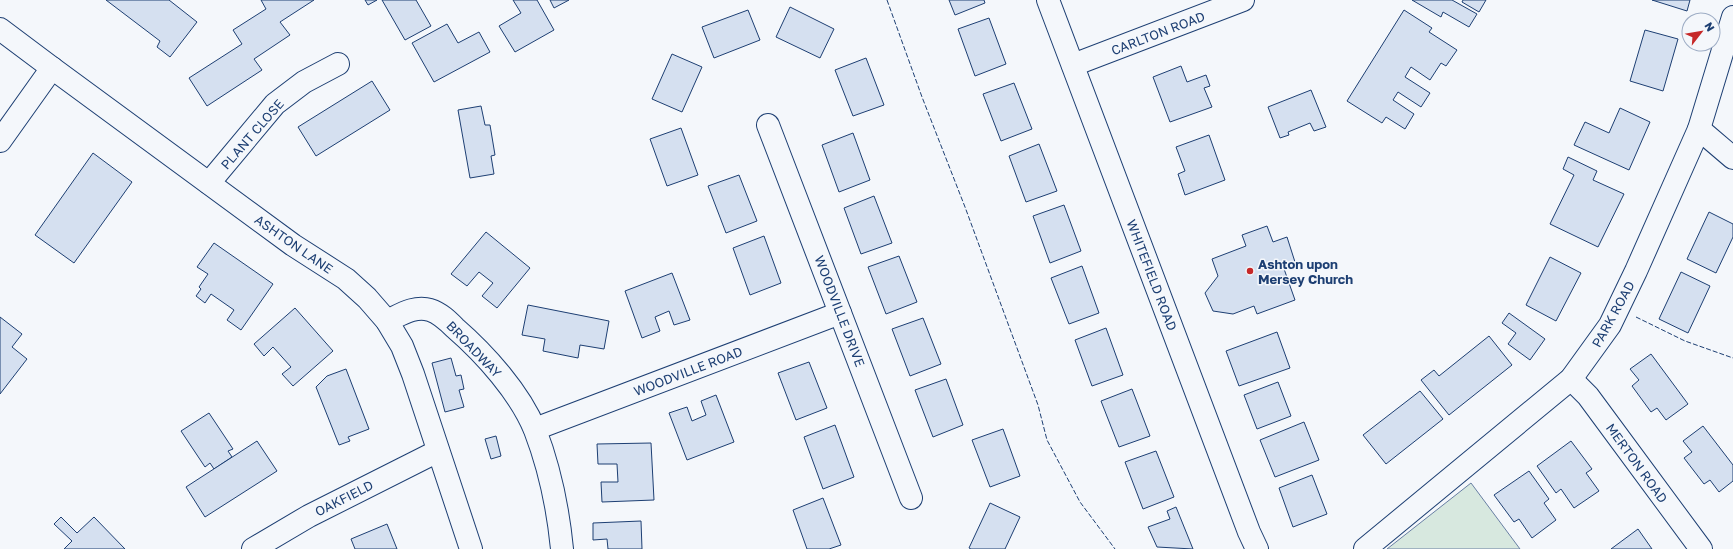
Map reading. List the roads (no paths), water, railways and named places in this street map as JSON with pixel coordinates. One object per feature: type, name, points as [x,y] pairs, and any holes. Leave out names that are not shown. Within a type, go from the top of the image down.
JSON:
[{"type":"street","name":"WHITEFIELD ROAD","points":[[1048,0],[1206,421],[1257,549]]},
{"type":"street","name":"CARLTON ROAD","points":[[1073,66],[1243,0]]},
{"type":"street","name":"PARK ROAD","points":[[1365,549],[1571,378],[1610,325],[1636,272],[1699,129],[1733,17]]},
{"type":"street","name":"ASHTON LANE","points":[[0,29],[293,245],[346,279],[367,298],[387,321],[402,346],[413,374],[471,549]]},
{"type":"street","name":"PLANT CLOSE","points":[[209,183],[275,104],[304,82],[338,64]]},
{"type":"street","points":[[0,141],[52,68]]},
{"type":"street","name":"WOODVILLE DRIVE","points":[[768,125],[911,498]]},
{"type":"street","points":[[1699,129],[1733,158]]},
{"type":"street","name":"BROADWAY","points":[[387,321],[404,312],[417,309],[430,310],[443,317],[490,362],[514,394],[535,429],[557,504],[562,549]]},
{"type":"street","name":"WOODVILLE ROAD","points":[[535,429],[840,313]]},
{"type":"street","name":"MERTON ROAD","points":[[1571,378],[1588,396],[1701,549]]},
{"type":"street","name":"OAKFIELD","points":[[253,549],[309,516],[438,451]]},
{"type":"place","name":"Ashton upon Mersey Church","points":[[1250,271]]}]
